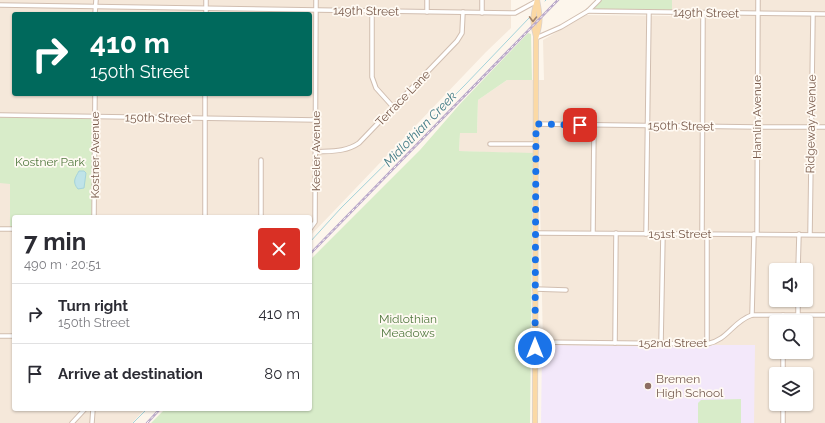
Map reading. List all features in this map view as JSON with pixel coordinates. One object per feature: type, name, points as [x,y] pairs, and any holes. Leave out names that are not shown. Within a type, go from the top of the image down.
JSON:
[{"type":"main road","points":[[536,1],[540,13],[540,26],[536,38]]},
{"type":"main road","points":[[535,423],[536,38],[532,25],[536,1]]},
{"type":"street","points":[[40,0],[40,6]]},
{"type":"street","points":[[96,0],[96,12]]},
{"type":"street","points":[[206,0],[206,9]]},
{"type":"street","name":"Keeler Avenue","points":[[312,226],[315,222],[316,0]]},
{"type":"street","points":[[427,0],[427,12]]},
{"type":"street","points":[[482,0],[482,13]]},
{"type":"street","points":[[536,38],[588,11],[599,0]]},
{"type":"street","name":"Hamlin Avenue","points":[[752,315],[755,234],[758,0]]},
{"type":"street","name":"149th Street","points":[[0,5],[515,13],[536,1]]},
{"type":"street","points":[[372,11],[372,77],[376,88],[394,108]]},
{"type":"street","name":"149th Street","points":[[588,11],[825,14]]},
{"type":"street","name":"Terrace Lane","points":[[316,152],[337,151],[353,147],[359,143],[458,41],[462,33],[463,12]]},
{"type":"street","points":[[646,234],[649,12]]},
{"type":"street","points":[[702,234],[703,13]]},
{"type":"street","name":"Ridgeway Avenue","points":[[810,234],[813,14]]},
{"type":"street","name":"Kostner Avenue","points":[[94,215],[95,96]]},
{"type":"street","points":[[205,96],[205,215]]},
{"type":"street","name":"150th Street","points":[[0,116],[316,120]]},
{"type":"street","name":"150th Street","points":[[536,124],[757,127],[825,126]]},
{"type":"street","points":[[594,125],[594,233]]},
{"type":"street","points":[[490,144],[536,144]]},
{"type":"street","points":[[261,160],[261,215]]},
{"type":"street","points":[[0,228],[12,229]]},
{"type":"street","name":"151st Street","points":[[536,233],[825,235]]},
{"type":"street","points":[[615,343],[616,233]]},
{"type":"street","points":[[661,344],[663,234]]},
{"type":"street","points":[[707,234],[707,344]]},
{"type":"street","points":[[798,263],[799,234]]},
{"type":"street","points":[[535,289],[566,290]]},
{"type":"street","points":[[798,307],[798,315]]},
{"type":"street","points":[[752,315],[769,315]]},
{"type":"street","name":"152nd Street","points":[[535,342],[707,344],[715,343],[738,322],[752,315]]},
{"type":"street","points":[[813,315],[825,315]]},
{"type":"street","points":[[0,336],[12,336]]},
{"type":"street","points":[[72,423],[83,411]]},
{"type":"street","points":[[92,423],[93,411]]},
{"type":"street","points":[[783,411],[783,423]]},
{"type":"shaded area","points":[[0,0],[511,0],[511,28],[486,52],[312,234],[312,215],[12,215],[12,411],[143,411],[132,423],[0,423]]},
{"type":"shaded area","points":[[672,0],[825,0],[825,423],[754,423],[754,345],[715,345],[696,347],[543,346],[539,154],[459,151],[460,133],[477,133],[478,100],[507,80],[544,80],[543,40],[586,15],[671,16]]},
{"type":"shaded area","name":"Bremen High School","points":[[715,345],[755,345],[754,423],[541,423],[542,349],[543,346],[696,347]]},
{"type":"green space","points":[[599,0],[672,0],[672,12],[588,11]]},
{"type":"green space","name":"Midlothian Meadows","points":[[528,33],[531,34],[532,80],[507,80],[478,100],[477,133],[460,133],[459,151],[533,153],[530,423],[151,423],[163,411],[312,411],[312,258],[420,150],[460,104]]},
{"type":"green space","name":"Kostner Park","points":[[0,115],[95,117],[94,215],[12,215],[12,229],[10,229],[10,184],[0,183]]},
{"type":"green space","points":[[741,399],[741,423],[698,423],[698,403],[701,400]]},
{"type":"water","points":[[79,171],[84,171],[86,173],[84,188],[78,189],[76,187],[75,178]]},
{"type":"waterway","name":"Midlothian Creek","points":[[312,240],[341,208],[464,86],[530,17]]},
{"type":"waterway","name":"Midlothian Creek","points":[[133,423],[145,411]]},
{"type":"railway","points":[[312,252],[558,0]]},
{"type":"railway","points":[[147,423],[158,411]]},
{"type":"place","name":"Bremen High School","points":[[648,386]]},
{"type":"route","points":[[535,348],[536,124],[580,125]]}]
